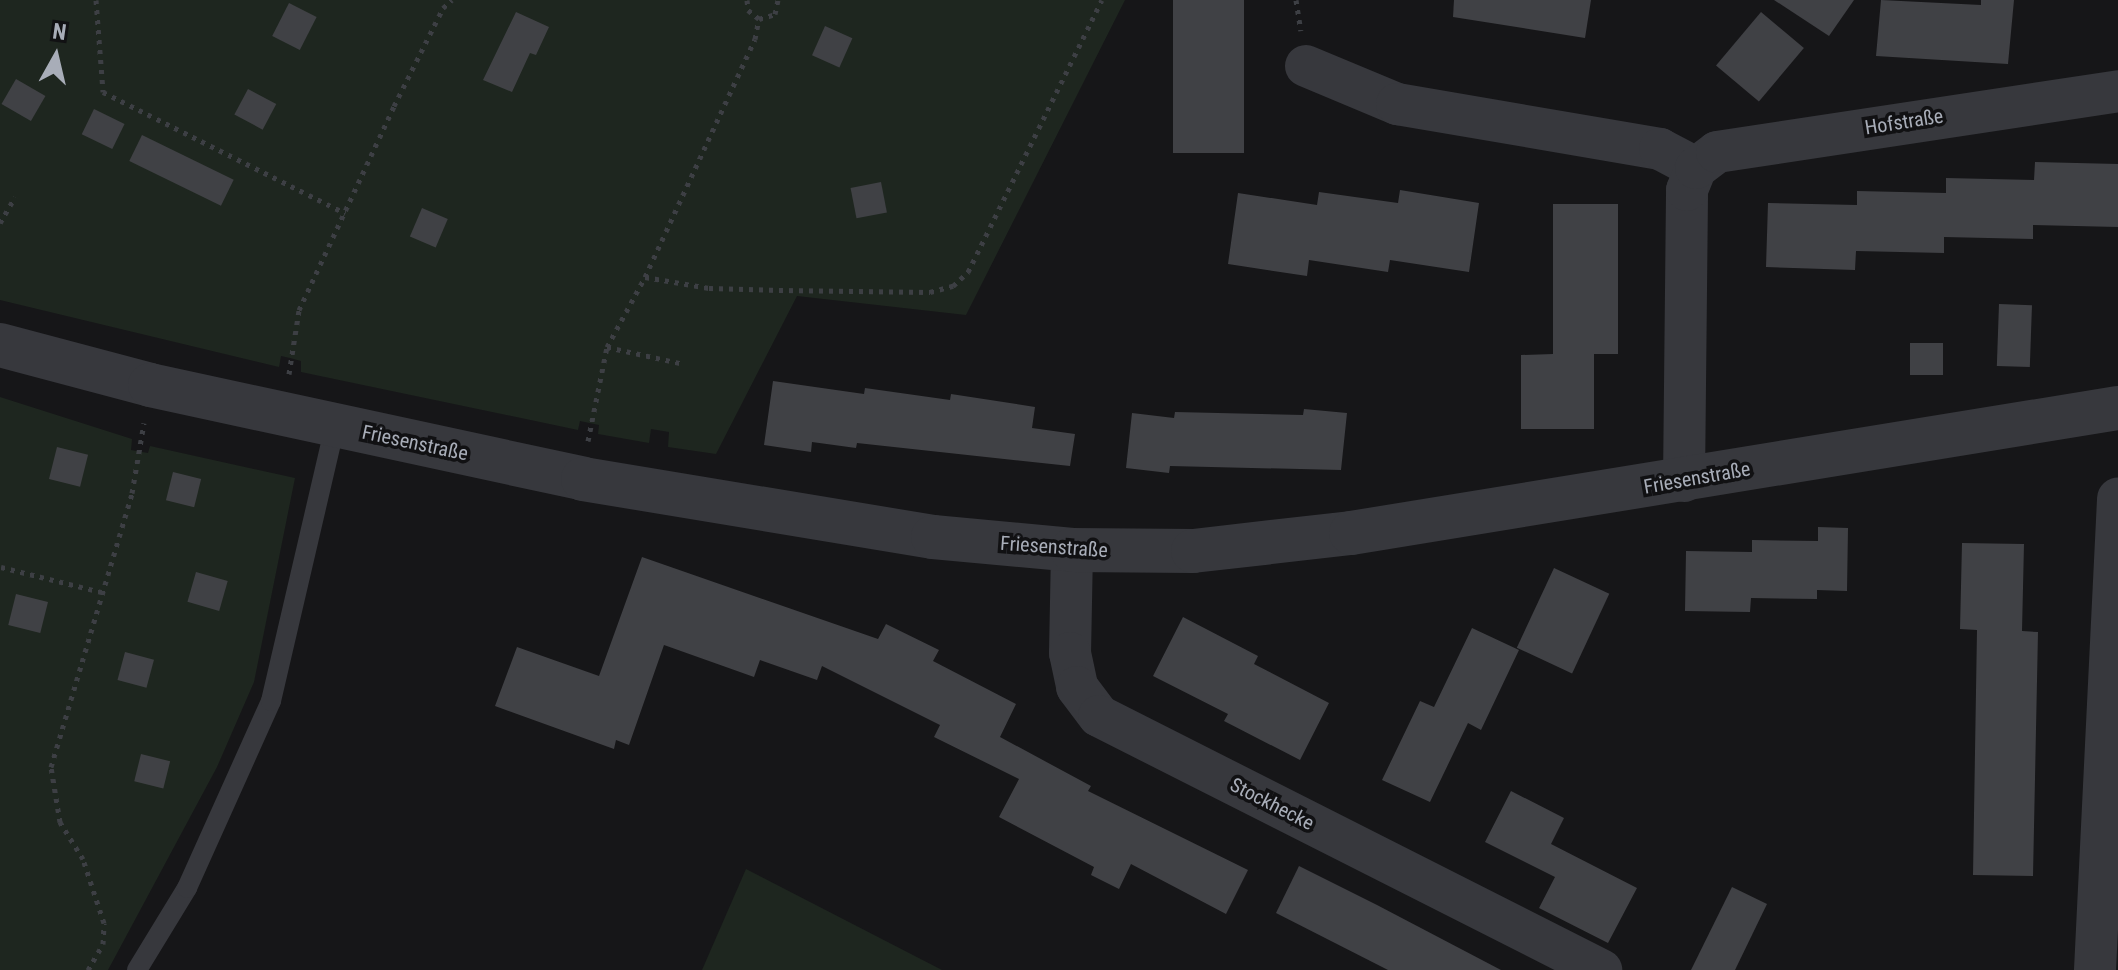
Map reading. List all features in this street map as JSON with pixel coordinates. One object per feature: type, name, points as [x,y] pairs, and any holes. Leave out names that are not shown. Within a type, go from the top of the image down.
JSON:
[{"type":"street","points":[[1306,66],[1397,104],[1660,149],[1696,168],[1687,190],[1684,481]]},
{"type":"street","name":"Hofstraße","points":[[1696,168],[1717,152],[2118,91]]},
{"type":"street","name":"Friesenstraße","points":[[0,345],[150,385],[583,479],[933,537],[1072,550],[1193,551],[1351,533],[2118,408]]},
{"type":"street","points":[[2095,970],[2118,499]]},
{"type":"street","name":"Stockhecke","points":[[1072,550],[1070,653],[1077,687],[1099,716],[1601,970]]},
{"type":"lane","points":[[137,970],[187,888],[271,701],[335,426]]},
{"type":"path","points":[[96,0],[103,92],[345,213]]},
{"type":"path","points":[[284,415],[299,310],[401,92],[443,8],[452,0]]},
{"type":"path","points":[[747,0],[748,10],[759,19]]},
{"type":"path","points":[[583,479],[607,347],[645,277],[759,19],[775,14],[778,0]]},
{"type":"path","points":[[645,277],[709,288],[765,290],[930,292],[953,286],[968,272],[1102,0]]},
{"type":"path","points":[[0,223],[15,197]]},
{"type":"path","points":[[607,347],[680,363]]},
{"type":"path","points":[[88,970],[103,944],[104,923],[83,859],[60,822],[51,767],[105,593],[132,493],[150,385]]},
{"type":"path","points":[[1,567],[105,593]]},
{"type":"shaded area","points":[[0,0],[1125,0],[966,315],[797,296],[716,454],[668,447],[669,432],[651,429],[649,443],[598,434],[599,425],[580,421],[578,430],[301,372],[301,361],[290,358],[281,356],[279,367],[0,300]]},
{"type":"shaded area","points":[[0,397],[132,439],[131,450],[148,453],[150,446],[295,478],[254,682],[217,767],[108,970],[0,970]]},
{"type":"shaded area","points":[[746,869],[942,970],[702,970]]},
{"type":"building","points":[[1173,0],[1244,0],[1244,153],[1173,153]]},
{"type":"building","points":[[1454,0],[1591,0],[1585,38],[1453,17]]},
{"type":"building","points":[[1774,0],[1854,0],[1829,36]]},
{"type":"building","points":[[1881,0],[1981,5],[1981,0],[2014,0],[2008,64],[1876,56]]},
{"type":"building","points":[[289,3],[317,17],[300,50],[272,36]]},
{"type":"building","points":[[516,12],[549,27],[536,55],[530,53],[512,92],[483,80]]},
{"type":"building","points":[[1761,12],[1804,48],[1759,102],[1716,66]]},
{"type":"building","points":[[825,26],[852,38],[839,67],[812,55]]},
{"type":"building","points":[[16,79],[45,96],[31,121],[2,104]]},
{"type":"building","points":[[248,89],[276,104],[263,130],[234,115]]},
{"type":"building","points":[[94,109],[125,124],[112,149],[82,134]]},
{"type":"building","points":[[142,135],[234,180],[221,206],[129,161]]},
{"type":"building","points":[[2035,162],[2118,164],[2118,227],[2033,225],[2033,239],[1944,237],[1944,253],[1856,251],[1855,270],[1766,267],[1768,203],[1857,205],[1857,191],[1946,193],[1946,178],[2034,180]]},
{"type":"building","points":[[881,182],[887,212],[856,218],[851,188]]},
{"type":"building","points":[[1400,190],[1479,203],[1469,272],[1390,260],[1388,272],[1309,260],[1307,276],[1228,264],[1238,193],[1317,205],[1319,192],[1398,203]]},
{"type":"building","points":[[1553,204],[1618,204],[1618,354],[1594,354],[1594,429],[1521,429],[1521,355],[1553,354]]},
{"type":"building","points":[[422,208],[448,219],[436,247],[410,237]]},
{"type":"building","points":[[1999,304],[2032,305],[2030,367],[1997,366]]},
{"type":"building","points":[[1910,343],[1943,343],[1943,375],[1910,375]]},
{"type":"building","points":[[773,381],[864,394],[865,388],[950,400],[951,394],[1035,407],[1032,428],[1075,434],[1070,466],[857,443],[856,448],[812,442],[811,452],[764,445]]},
{"type":"building","points":[[1304,409],[1347,413],[1341,470],[1170,466],[1169,473],[1126,468],[1132,413],[1174,418],[1175,412],[1303,415]]},
{"type":"building","points":[[57,447],[88,455],[80,487],[49,479]]},
{"type":"building","points":[[173,472],[201,479],[194,507],[166,500]]},
{"type":"building","points":[[1818,527],[1848,528],[1847,591],[1817,590],[1817,599],[1751,598],[1750,612],[1685,611],[1686,551],[1752,552],[1752,540],[1818,541]]},
{"type":"building","points":[[1962,543],[2024,544],[2022,631],[2038,632],[2033,876],[1973,875],[1977,630],[1960,629]]},
{"type":"building","points":[[642,557],[878,639],[886,624],[939,650],[933,661],[1016,704],[1000,737],[1091,786],[1088,791],[1248,870],[1226,914],[1131,864],[1119,889],[1091,875],[1094,867],[999,817],[1019,779],[934,737],[940,725],[822,666],[817,680],[760,660],[754,677],[664,645],[629,745],[616,740],[614,749],[495,706],[517,647],[599,676]]},
{"type":"building","points":[[1554,568],[1609,594],[1572,674],[1517,648]]},
{"type":"building","points":[[196,572],[228,581],[219,611],[187,602]]},
{"type":"building","points":[[16,594],[48,602],[40,633],[8,625]]},
{"type":"building","points":[[1183,617],[1258,656],[1254,664],[1329,703],[1300,760],[1224,721],[1228,714],[1153,676]]},
{"type":"building","points":[[1472,628],[1519,650],[1481,730],[1468,723],[1430,802],[1382,780],[1420,701],[1434,707]]},
{"type":"building","points":[[125,652],[154,660],[146,688],[117,680]]},
{"type":"building","points":[[141,754],[170,761],[163,788],[134,781]]},
{"type":"building","points":[[1511,791],[1564,818],[1551,844],[1637,888],[1608,943],[1539,908],[1555,877],[1485,842]]},
{"type":"building","points":[[1299,866],[1501,970],[1388,970],[1276,913]]},
{"type":"building","points":[[1732,887],[1767,904],[1735,970],[1691,970]]}]
